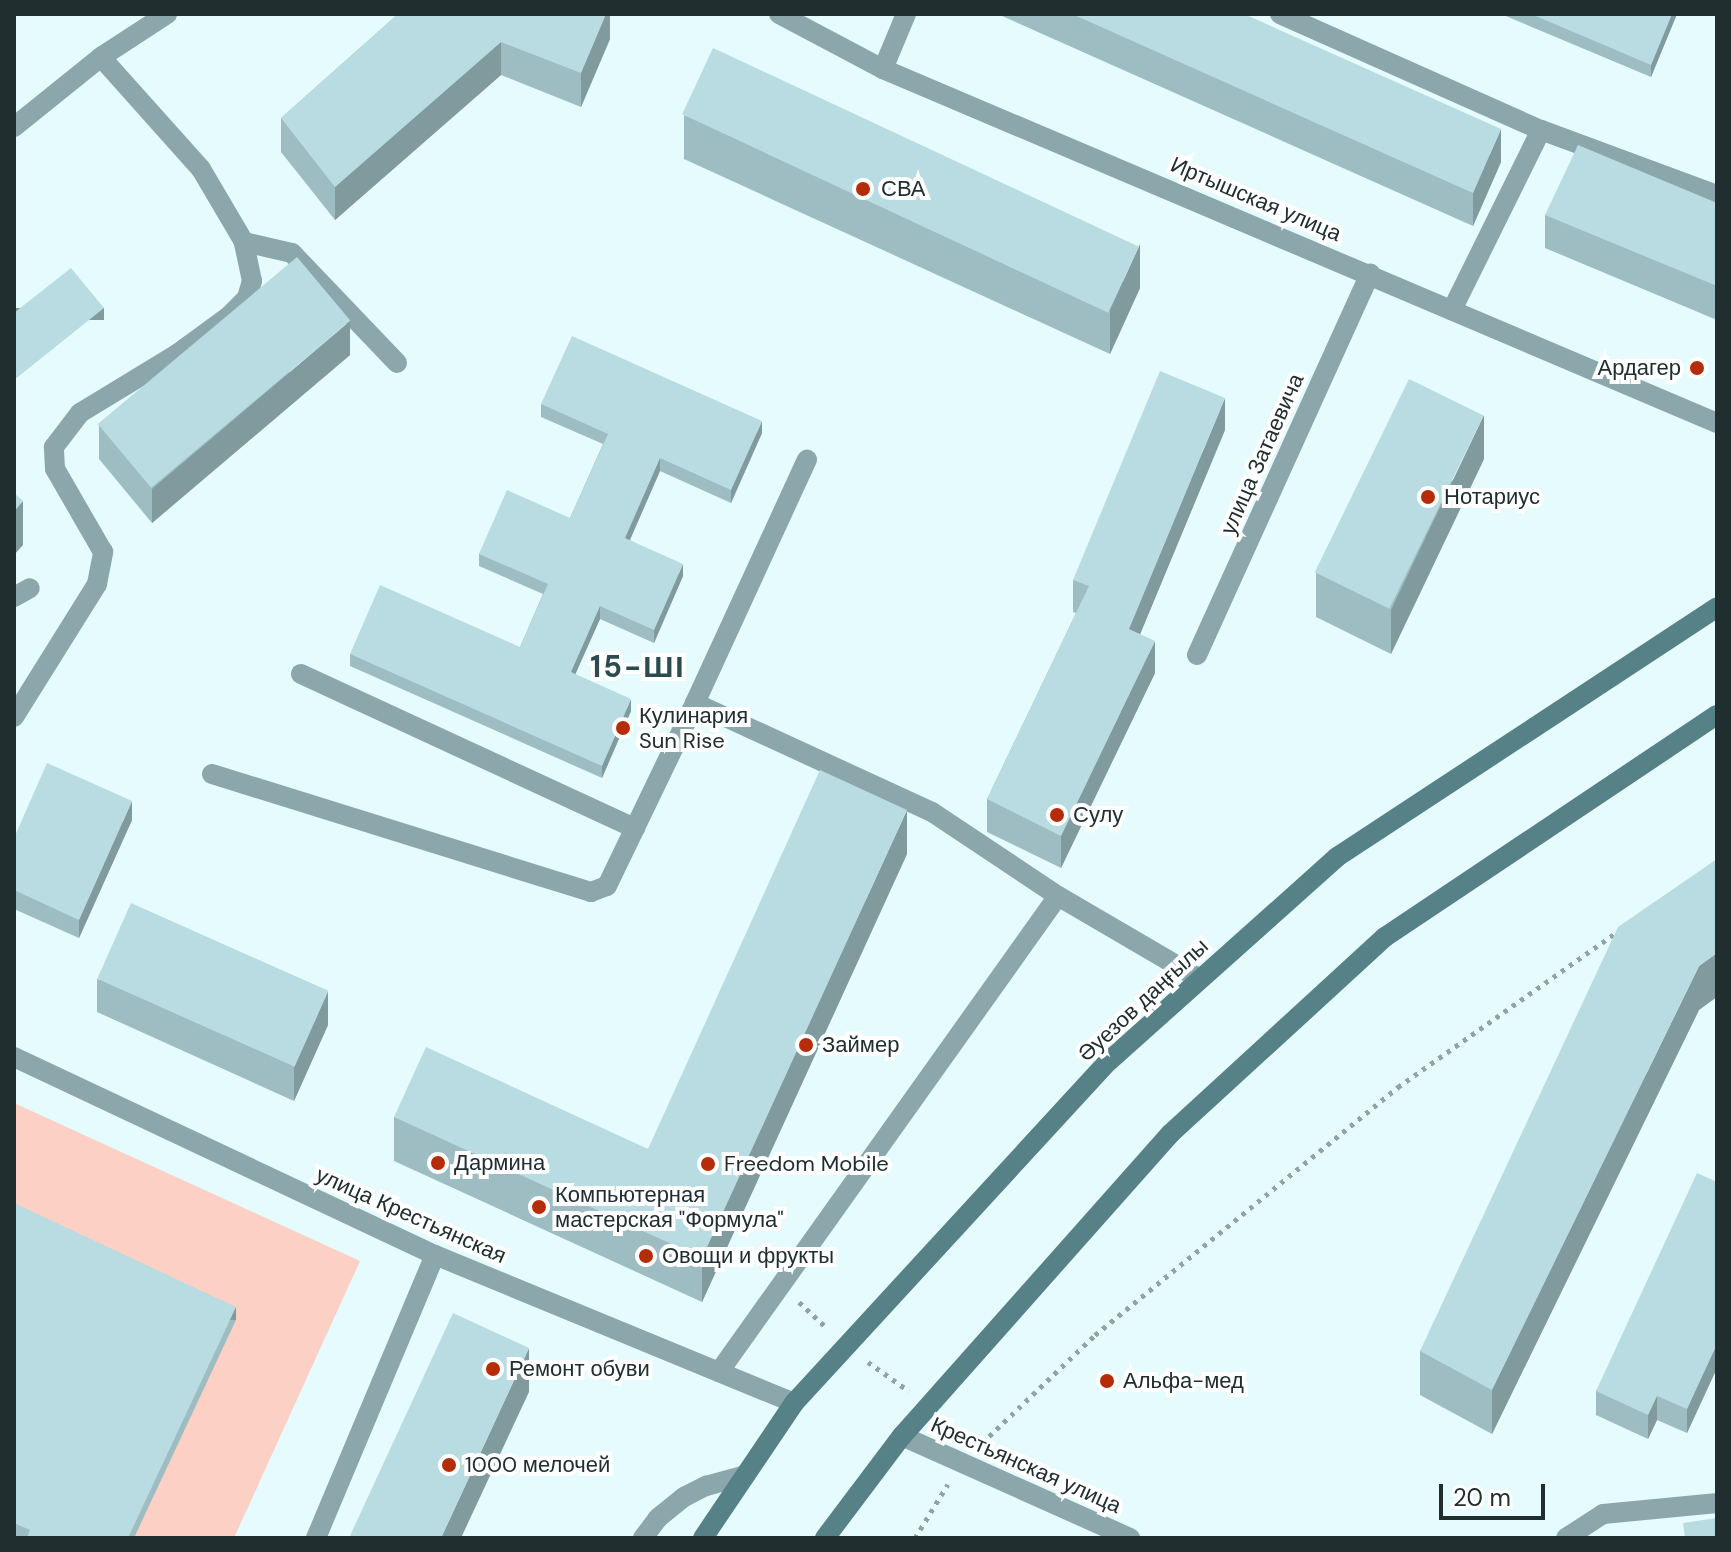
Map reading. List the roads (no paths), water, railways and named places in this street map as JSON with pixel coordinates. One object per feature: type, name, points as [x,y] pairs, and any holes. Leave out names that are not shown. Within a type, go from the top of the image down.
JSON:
[{"type":"main road","name":"Әуезов даңғылы","points":[[703,1538],[794,1403],[1109,1061],[1337,857],[1717,607]]},
{"type":"main road","points":[[825,1538],[902,1436],[1170,1134],[1385,937],[1717,715]]},
{"type":"street","points":[[14,127],[101,57],[167,14]]},
{"type":"street","name":"Иртышская улица","points":[[779,14],[883,69],[1370,273],[1717,423]]},
{"type":"street","points":[[883,69],[906,14]]},
{"type":"street","points":[[1280,14],[1541,130],[1717,195]]},
{"type":"street","points":[[14,717],[97,584],[103,552],[55,469],[54,447],[80,413],[177,354],[229,316],[247,298],[252,281],[244,242],[201,169],[101,57]]},
{"type":"street","points":[[1452,310],[1541,130]]},
{"type":"street","points":[[244,242],[292,253],[397,363]]},
{"type":"street","name":"улица Затаевича","points":[[1197,655],[1370,273]]},
{"type":"street","points":[[212,774],[573,889],[591,892],[607,886],[807,460]]},
{"type":"street","points":[[301,674],[635,828]]},
{"type":"street","points":[[695,703],[932,812],[1058,896],[1200,979]]},
{"type":"street","points":[[719,1372],[1058,896]]},
{"type":"street","name":"улица Крестьянская","points":[[14,1057],[435,1255],[794,1403]]},
{"type":"street","points":[[316,1538],[435,1255]]},
{"type":"street","name":"Крестьянская улица","points":[[902,1436],[1130,1538]]},
{"type":"street","points":[[643,1538],[658,1518],[684,1497],[706,1486],[746,1475]]},
{"type":"street","points":[[1566,1538],[1603,1514],[1717,1503]]},
{"type":"place","name":"СВА","points":[[863,189]]},
{"type":"place","name":"Ардагер","points":[[1697,368]]},
{"type":"place","name":"Нотариус","points":[[1428,497]]},
{"type":"place","name":"Кулинария Sun Rise","points":[[623,728]]},
{"type":"place","name":"Сулу","points":[[1057,815]]},
{"type":"place","name":"Займер","points":[[806,1045]]},
{"type":"place","name":"Дармина","points":[[438,1163]]},
{"type":"place","name":"Freedom Mobile","points":[[708,1164]]},
{"type":"place","name":"Компьютерная мастерская \"Формула\"","points":[[539,1207]]},
{"type":"place","name":"Овощи и фрукты","points":[[646,1256]]},
{"type":"place","name":"Ремонт обуви","points":[[493,1369]]},
{"type":"place","name":"Альфа-мед","points":[[1107,1381]]},
{"type":"place","name":"1000 мелочей","points":[[449,1465]]},
{"type":"district","name":"15-ШІ","points":[[638,667]]}]
